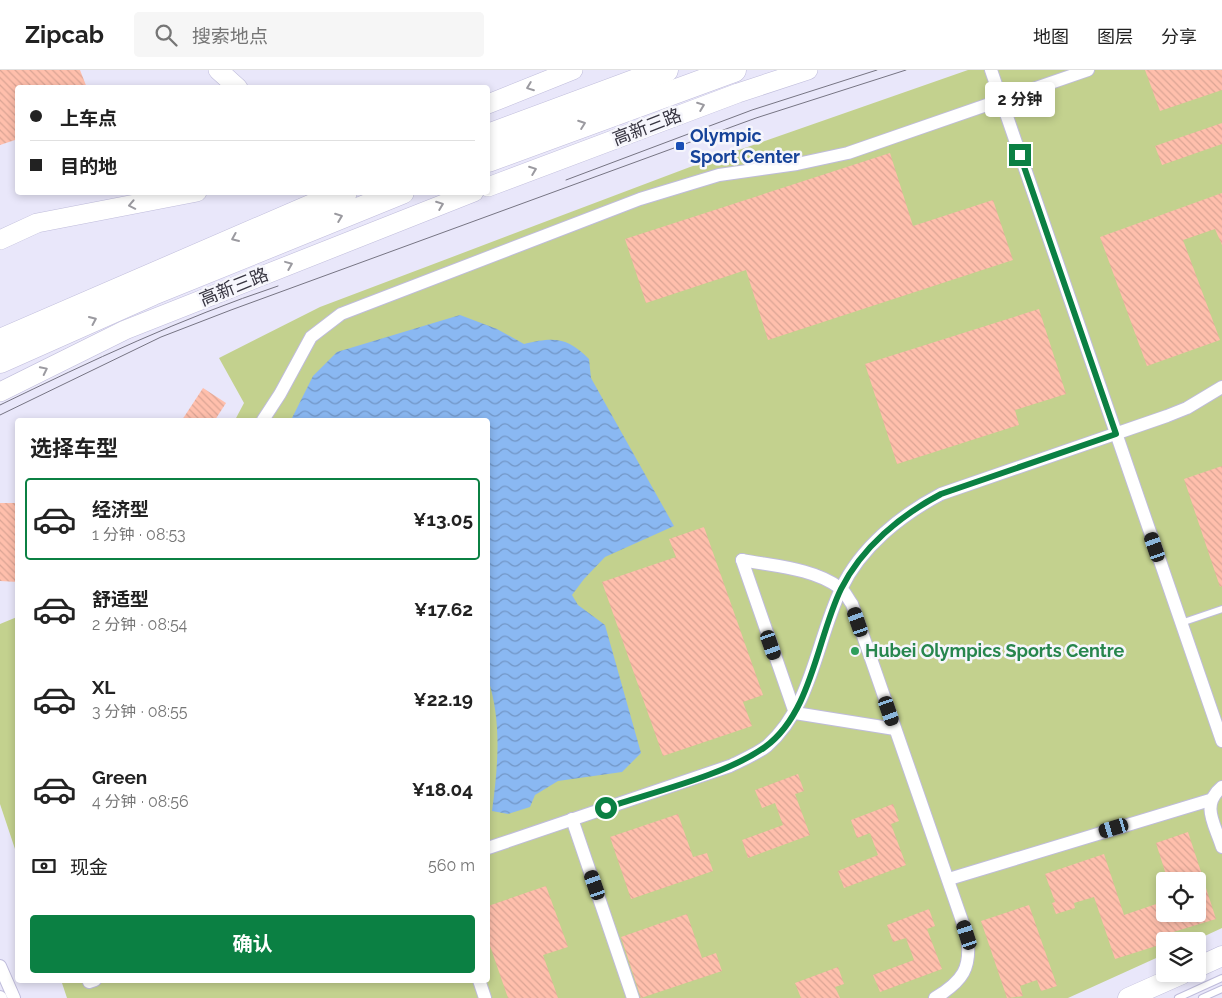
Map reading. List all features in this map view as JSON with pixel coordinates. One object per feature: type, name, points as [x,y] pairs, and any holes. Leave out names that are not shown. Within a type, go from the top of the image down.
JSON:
[{"type":"highway","points":[[490,135],[666,70]]},
{"type":"highway","name":"高新三路","points":[[490,159],[734,70]]},
{"type":"highway","points":[[0,341],[338,195]]},
{"type":"highway","name":"高新三路","points":[[0,361],[153,293],[395,195]]},
{"type":"main road","points":[[218,70],[235,85]]},
{"type":"main road","points":[[490,103],[573,70]]},
{"type":"main road","name":"高新三路","points":[[490,186],[738,93],[808,70]]},
{"type":"main road","points":[[0,240],[37,223],[182,195]]},
{"type":"main road","name":"高新三路","points":[[0,392],[125,330],[466,195]]},
{"type":"main road","points":[[1206,963],[1222,956]]},
{"type":"main road","points":[[1128,998],[1164,982]]},
{"type":"street","points":[[991,70],[1222,741]]},
{"type":"street","points":[[264,418],[280,394],[311,337],[341,314],[640,198],[719,175],[796,164],[848,153],[1088,70]]},
{"type":"street","points":[[490,847],[730,766],[766,747],[795,712],[841,589],[853,568],[869,548],[914,508],[941,494],[1187,408],[1222,387]]},
{"type":"street","points":[[795,712],[742,560],[796,570],[825,580],[841,589],[852,604],[967,935],[970,953],[966,968],[958,981],[935,998]]},
{"type":"street","points":[[795,712],[895,729]]},
{"type":"street","points":[[949,879],[1169,810],[1210,800],[1222,786]]},
{"type":"street","points":[[1210,800],[1210,811],[1222,847]]},
{"type":"street","points":[[572,819],[633,998]]},
{"type":"street","points":[[0,966],[14,998]]},
{"type":"street","points":[[480,983],[485,998]]},
{"type":"lane","points":[[1181,623],[1222,609]]},
{"type":"lane","points":[[1178,998],[1222,978]]},
{"type":"lane","points":[[1202,998],[1222,989]]},
{"type":"green space","name":"Hubei Olympics Sports Centre","points":[[968,70],[1222,70],[1222,928],[1206,935],[1206,932],[1156,932],[1156,958],[1068,998],[67,998],[62,983],[490,983],[490,418],[236,418],[244,403],[219,358],[320,307],[690,167]]},
{"type":"green space","points":[[15,618],[15,849],[0,804],[0,624]]},
{"type":"water","points":[[460,315],[497,329],[524,344],[544,340],[567,343],[574,346],[589,359],[591,378],[674,526],[605,557],[572,595],[578,605],[605,625],[641,753],[622,772],[558,781],[535,795],[530,807],[508,814],[492,811],[498,744],[495,711],[490,687],[490,418],[292,418],[313,376],[337,352]]},
{"type":"building","points":[[0,70],[80,70],[86,85],[15,85],[15,140],[0,145]]},
{"type":"building","points":[[1145,70],[1222,70],[1222,90],[1160,111]]},
{"type":"building","points":[[1222,123],[1222,144],[1162,165],[1155,146]]},
{"type":"building","points":[[890,153],[913,226],[993,200],[1013,260],[768,340],[746,270],[646,303],[625,239]]},
{"type":"building","points":[[1222,193],[1222,245],[1215,229],[1183,240],[1220,340],[1147,366],[1100,237]]},
{"type":"building","points":[[1039,309],[1066,394],[1015,410],[1019,425],[897,464],[865,364]]},
{"type":"building","points":[[203,388],[226,403],[216,418],[183,418]]},
{"type":"building","points":[[1222,466],[1222,586],[1220,587],[1184,479]]},
{"type":"building","points":[[0,503],[15,503],[15,582],[0,581]]},
{"type":"building","points":[[704,527],[763,695],[743,702],[752,726],[663,756],[602,582],[676,557],[669,539]]},
{"type":"building","points":[[798,774],[804,791],[795,794],[810,835],[748,858],[742,840],[783,825],[775,803],[762,808],[755,790]]},
{"type":"building","points":[[893,804],[899,821],[891,824],[906,865],[844,888],[838,871],[878,855],[870,833],[857,838],[851,820]]},
{"type":"building","points":[[678,814],[693,857],[707,853],[713,871],[631,899],[610,837]]},
{"type":"building","points":[[1188,832],[1201,872],[1165,872],[1156,843]]},
{"type":"building","points":[[1104,854],[1124,915],[1156,904],[1156,922],[1206,922],[1206,888],[1216,919],[1173,932],[1156,932],[1156,946],[1115,959],[1094,897],[1074,903],[1075,908],[1056,914],[1052,903],[1055,902],[1045,874]]},
{"type":"building","points":[[546,886],[568,947],[543,955],[558,998],[508,998],[490,946],[490,905]]},
{"type":"building","points":[[1029,905],[1057,986],[1041,991],[1037,980],[1020,986],[1023,996],[1007,998],[981,921]]},
{"type":"building","points":[[929,909],[935,926],[927,929],[942,969],[880,992],[873,975],[914,960],[906,938],[893,942],[887,925]]},
{"type":"building","points":[[687,914],[702,958],[716,953],[722,971],[641,998],[621,937]]},
{"type":"building","points":[[838,967],[844,984],[835,987],[840,998],[801,998],[795,983]]},
{"type":"tram line","points":[[566,180],[752,110],[877,70]]},
{"type":"tram line","points":[[0,415],[161,337],[231,310],[756,118],[906,70]]},
{"type":"tram line","points":[[0,405],[103,356],[172,326],[278,286]]},
{"type":"place","name":"Olympic Sport Center","points":[[680,146]]},
{"type":"place","name":"Hubei Olympics Sports Centre","points":[[855,651]]},
{"type":"route","points":[[606,808],[730,766],[766,747],[795,712],[802,699],[833,608],[853,568],[869,548],[914,508],[941,494],[1116,434],[1020,155]]}]
